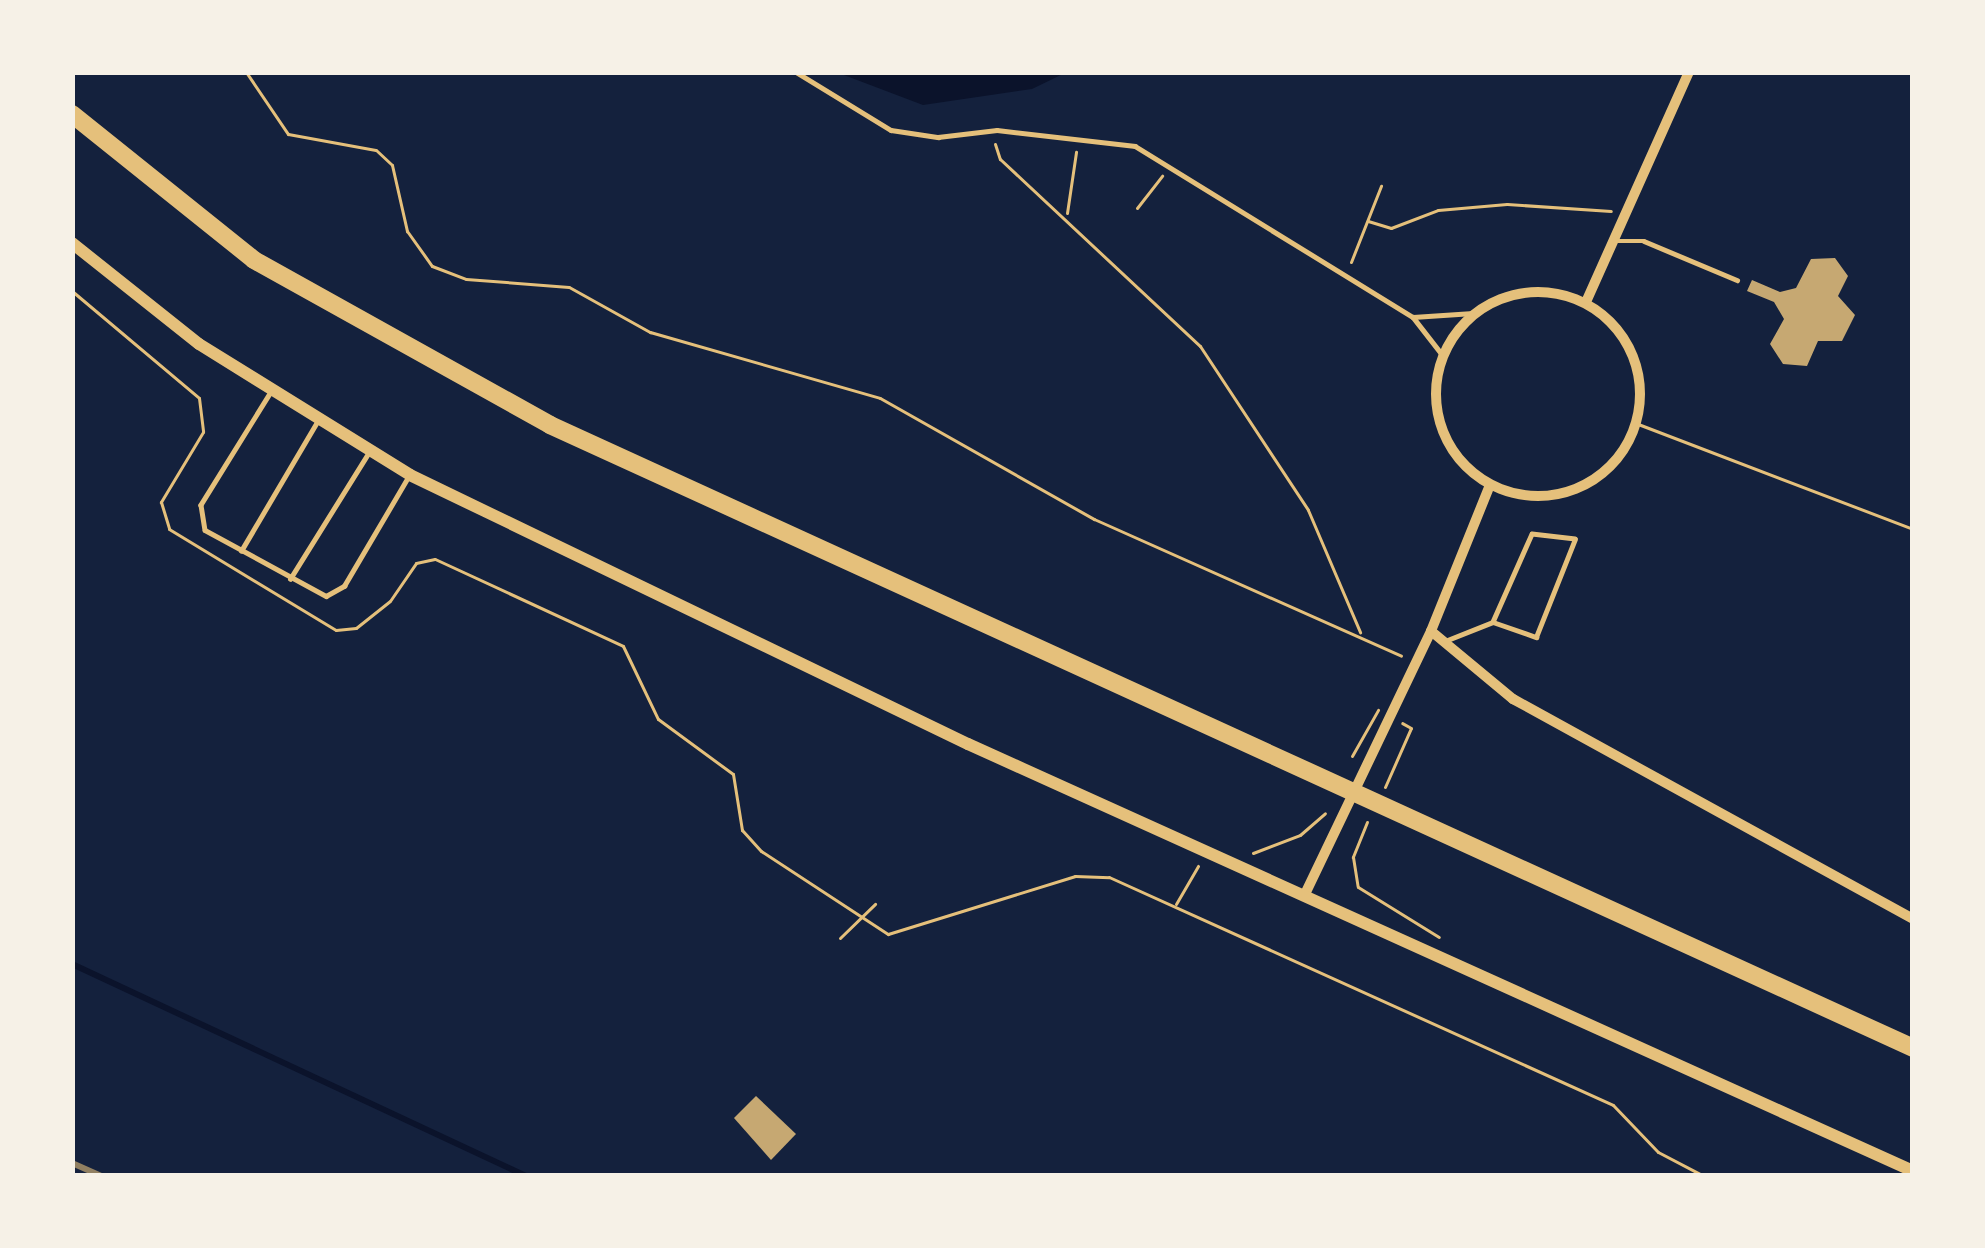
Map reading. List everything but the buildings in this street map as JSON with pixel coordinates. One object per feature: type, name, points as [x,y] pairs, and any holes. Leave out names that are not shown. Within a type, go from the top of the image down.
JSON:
[{"type":"highway","points":[[72,114],[254,260],[550,425],[1409,812],[1913,1048]]},
{"type":"street","points":[[1586,302],[1689,72]]},
{"type":"street","points":[[72,242],[271,392],[410,475],[968,744],[1306,892],[1913,1171]]},
{"type":"street","points":[[1525,292],[1586,302],[1622,333],[1641,377],[1638,424],[1622,457],[1595,482],[1562,495],[1525,496],[1490,485],[1445,437],[1436,406],[1441,353],[1473,313],[1525,292]]},
{"type":"street","points":[[1306,892],[1431,631],[1490,485]]},
{"type":"street","points":[[1431,631],[1513,700],[1913,919]]},
{"type":"lane","points":[[796,72],[891,130],[938,137],[995,130],[1135,146],[1413,317],[1441,353]]},
{"type":"lane","points":[[1612,242],[1644,241],[1737,280]]},
{"type":"lane","points":[[1413,317],[1473,313]]},
{"type":"lane","points":[[271,392],[197,513],[205,530],[317,596],[344,586],[410,475]]},
{"type":"lane","points":[[241,551],[316,422]]},
{"type":"lane","points":[[290,579],[369,452]]},
{"type":"lane","points":[[1444,641],[1493,622],[1536,637],[1575,539],[1532,534],[1493,622]]},
{"type":"path","points":[[246,72],[288,134],[376,149],[392,165],[407,232],[432,266],[466,279],[568,287],[650,332],[880,398],[1094,519],[1360,634],[1416,664]]},
{"type":"path","points":[[995,130],[1000,159],[1161,302],[1253,417],[1308,510],[1360,634]]},
{"type":"path","points":[[1066,215],[1078,138]]},
{"type":"path","points":[[1137,208],[1169,167]]},
{"type":"path","points":[[1346,275],[1381,186]]},
{"type":"path","points":[[1368,221],[1390,227],[1438,210],[1507,204],[1625,214]]},
{"type":"path","points":[[72,292],[199,398],[203,432],[161,502],[169,529],[336,630],[356,628],[390,601],[416,563],[435,559],[623,646],[658,719],[733,774],[742,830],[761,851],[861,917],[895,935],[1098,875],[1613,1105],[1658,1152],[1704,1176]]},
{"type":"path","points":[[1638,424],[1913,529]]},
{"type":"path","points":[[1345,774],[1375,708],[1411,728],[1383,790]]},
{"type":"path","points":[[1247,866],[1255,849],[1300,836],[1332,807]]},
{"type":"path","points":[[1374,808],[1355,844],[1358,887],[1423,923],[1460,963]]},
{"type":"path","points":[[1174,906],[1208,849]]},
{"type":"path","points":[[840,938],[875,904]]},
{"type":"water","points":[[836,72],[1067,72],[1032,89],[923,105]]},
{"type":"waterway","points":[[72,964],[526,1176]]},
{"type":"railway","points":[[72,1163],[101,1176]]}]
